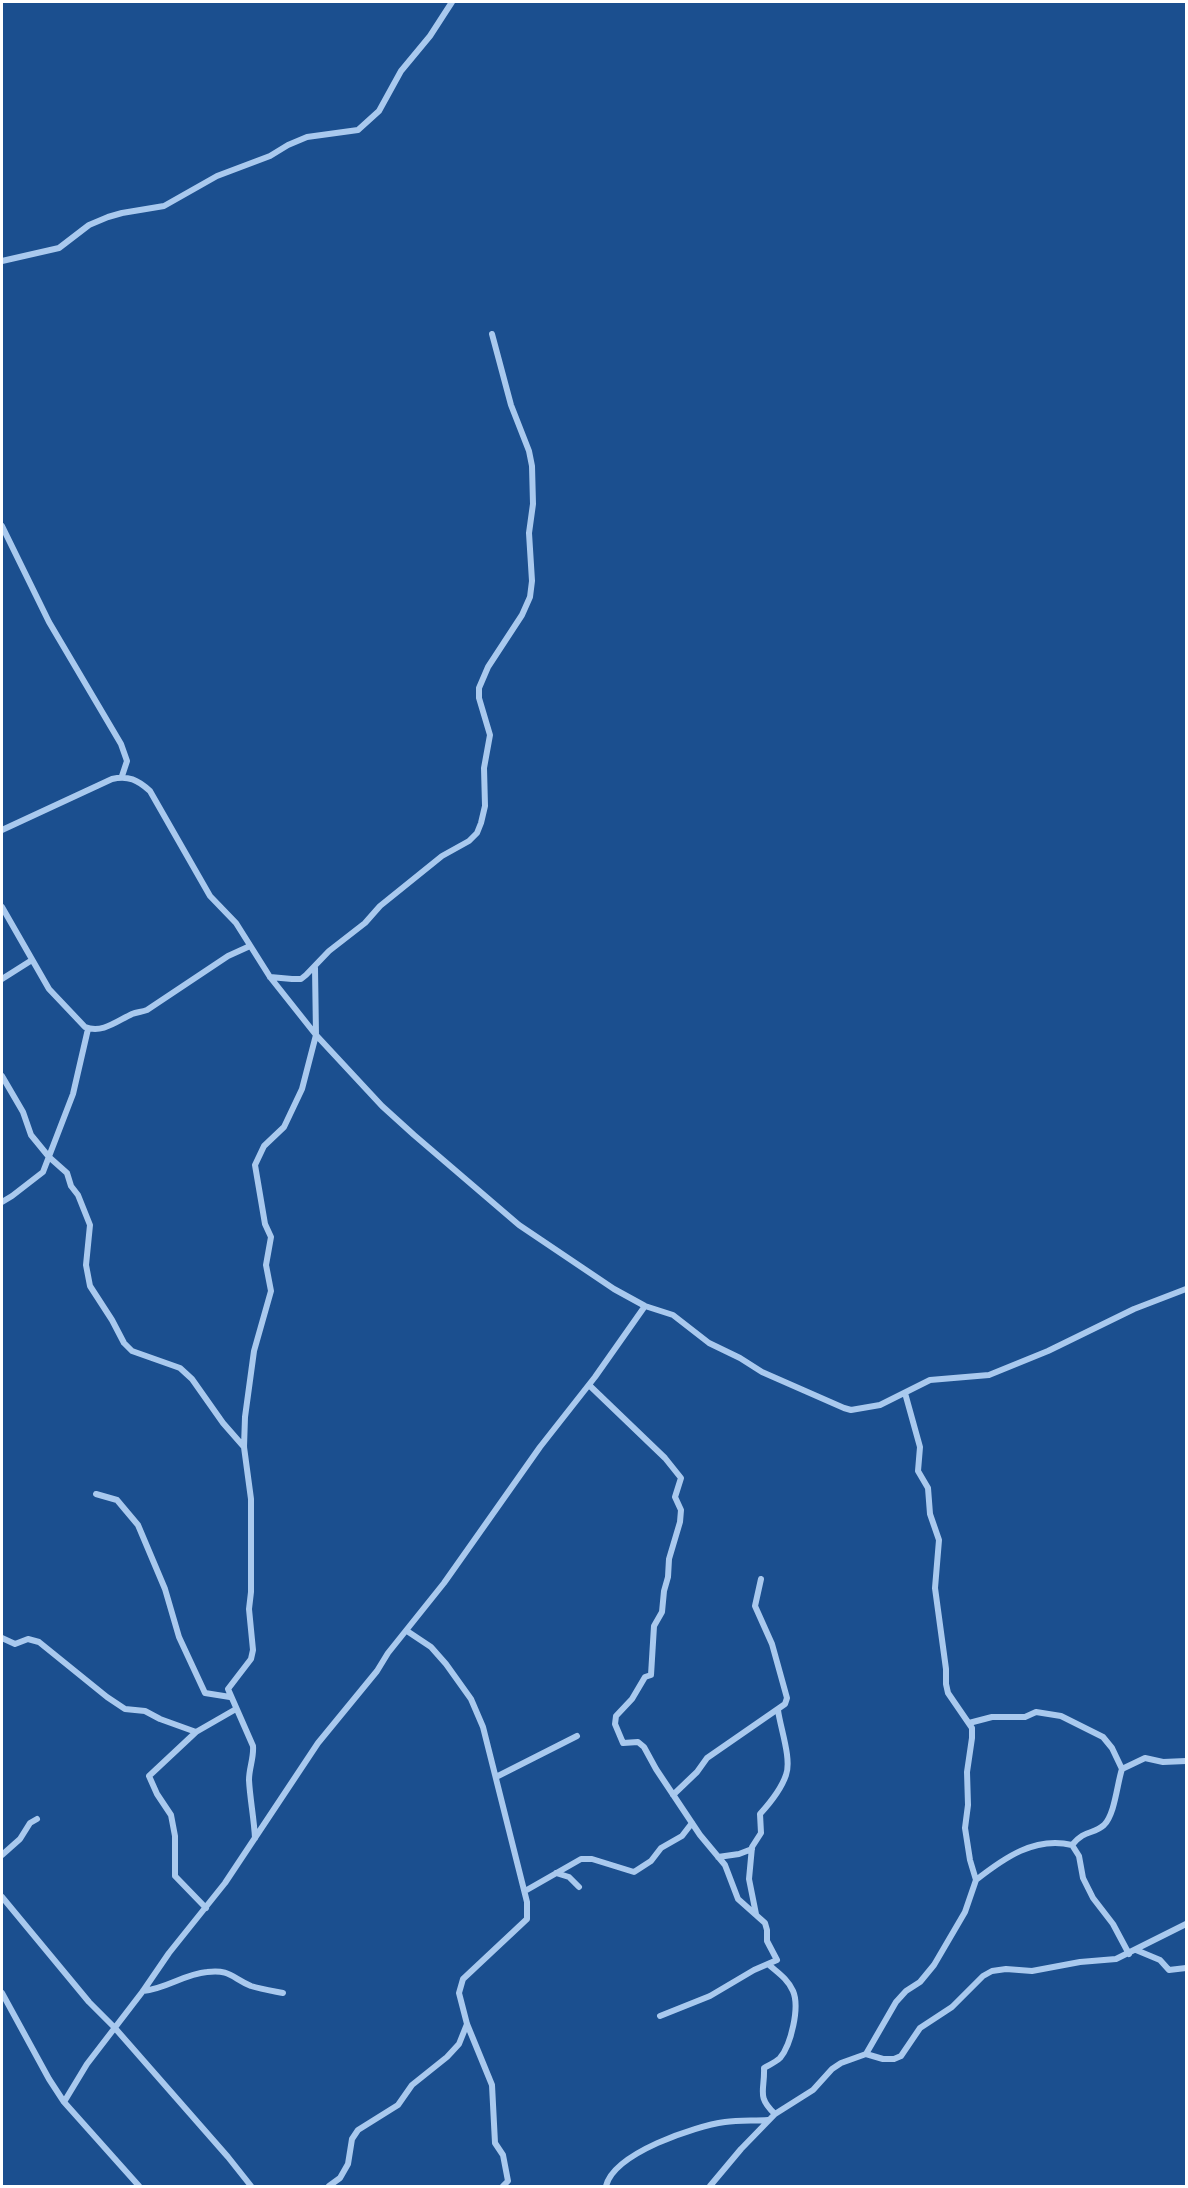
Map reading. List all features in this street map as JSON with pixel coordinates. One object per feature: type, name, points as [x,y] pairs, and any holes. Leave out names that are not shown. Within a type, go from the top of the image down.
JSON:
[{"type":"street","points":[[2,261],[59,248],[89,225],[108,217],[164,206],[217,176],[270,156],[307,137],[358,130],[379,111],[401,71],[430,36],[452,2]]},
{"type":"street","points":[[270,977],[301,979],[315,968],[329,951],[365,923],[380,906],[442,856],[469,841],[477,833],[481,824],[485,806],[484,768],[490,735],[479,698],[479,688],[489,667],[522,615],[530,597],[532,581],[529,533],[533,504],[532,466],[529,451],[511,405],[492,334]]},
{"type":"street","points":[[2,526],[49,622],[121,744],[127,761],[122,776]]},
{"type":"street","points":[[2,830],[122,776],[138,781],[150,790],[210,896],[236,923],[270,977],[316,1035],[382,1106],[490,1202],[580,1267],[631,1300],[673,1315],[709,1343],[762,1372],[844,1408],[851,1410],[880,1405],[930,1380],[989,1375],[1048,1351],[1134,1309],[1186,1288]]},
{"type":"street","points":[[2,908],[49,989],[88,1029]]},
{"type":"street","points":[[88,1029],[108,1027],[135,1013],[147,1010],[228,956],[250,946]]},
{"type":"street","points":[[2,979],[32,960]]},
{"type":"street","points":[[255,1839],[249,1780],[253,1746],[228,1689],[250,1659],[253,1650],[249,1609],[251,1499],[244,1448],[246,1399],[254,1351],[271,1290],[266,1265],[271,1237],[266,1224],[255,1165],[264,1146],[284,1127],[302,1089],[316,1035],[315,968]]},
{"type":"street","points":[[2,1202],[43,1172],[74,1094],[88,1029]]},
{"type":"street","points":[[2,1076],[23,1112],[31,1135],[67,1173],[89,1220],[86,1265],[90,1286],[124,1343],[132,1351],[180,1368],[192,1379],[244,1448]]},
{"type":"street","points":[[64,2102],[76,2080],[114,2027],[206,1908],[255,1839],[318,1743],[458,1564],[645,1306]]},
{"type":"street","points":[[589,1385],[665,1458],[681,1478],[675,1497],[681,1510],[681,1522],[669,1559],[662,1612],[654,1626],[651,1675],[645,1677],[632,1699],[616,1716],[615,1724],[623,1743],[638,1742],[644,1747],[673,1795],[728,1871],[738,1899],[765,1923],[767,1941],[777,1960],[710,1996],[660,2016]]},
{"type":"street","points":[[904,1393],[920,1447],[918,1471],[928,1488],[930,1514],[939,1540],[934,1588],[946,1669],[945,1684],[948,1693],[969,1724],[972,1738],[967,1772],[968,1804],[965,1828],[976,1880]]},
{"type":"street","points":[[96,1494],[117,1500],[138,1525],[165,1589],[179,1637],[205,1693],[230,1697]]},
{"type":"street","points":[[673,1795],[697,1772],[707,1758],[785,1704],[787,1698],[772,1644],[755,1606],[761,1579]]},
{"type":"street","points":[[407,1631],[431,1647],[471,1699],[483,1727],[527,1902],[527,1920],[469,1973],[459,1986],[467,2024],[492,2085],[495,2143],[503,2155],[508,2173],[508,2181],[503,2187]]},
{"type":"street","points":[[2,1638],[15,1644],[28,1640],[39,1642],[125,1709],[145,1711],[160,1719],[196,1731]]},
{"type":"street","points":[[206,1908],[175,1876],[175,1836],[171,1815],[149,1776],[196,1731],[236,1709]]},
{"type":"street","points":[[756,1914],[749,1879],[752,1849],[762,1833],[760,1814],[772,1801],[787,1773],[786,1748],[778,1710]]},
{"type":"street","points":[[969,1724],[992,1717],[1025,1717],[1036,1712],[1061,1716],[1103,1737],[1112,1748],[1122,1769],[1109,1817],[1104,1825],[1079,1836],[1072,1845]]},
{"type":"street","points":[[496,1777],[577,1736]]},
{"type":"street","points":[[1122,1769],[1145,1758],[1162,1762],[1186,1761]]},
{"type":"street","points":[[2,1855],[20,1839],[30,1823],[37,1819]]},
{"type":"street","points":[[525,1892],[581,1859],[592,1859],[634,1872],[651,1861],[661,1848],[682,1836],[692,1823]]},
{"type":"street","points":[[866,2054],[897,2002],[906,1991],[920,1982],[934,1965],[961,1920],[976,1880],[1027,1847],[1049,1842],[1072,1845]]},
{"type":"street","points":[[1072,1845],[1079,1856],[1083,1878],[1093,1898],[1113,1924],[1129,1954]]},
{"type":"street","points":[[718,1857],[739,1854],[752,1849]]},
{"type":"street","points":[[556,1873],[569,1877],[579,1887]]},
{"type":"street","points":[[2,1897],[89,2002],[114,2027],[228,2157],[251,2187]]},
{"type":"street","points":[[710,2187],[768,2120],[802,2098],[832,2069],[841,2063],[866,2054],[883,2059],[894,2059],[901,2056],[920,2028],[952,2007],[983,1976],[992,1971],[1006,1969],[1032,1971],[1080,1962],[1107,1961],[1129,1954],[1186,1924]]},
{"type":"street","points":[[1136,1950],[1156,1957],[1169,1970],[1186,1968]]},
{"type":"street","points":[[768,1964],[783,1976],[795,1996],[795,2011],[787,2044],[779,2059],[764,2068],[765,2083],[762,2094],[764,2104],[775,2114]]},
{"type":"street","points":[[143,1991],[167,1986],[197,1974],[222,1972],[237,1977],[254,1987],[283,1993]]},
{"type":"street","points":[[2,1994],[64,2102],[139,2187]]},
{"type":"street","points":[[329,2187],[340,2178],[348,2164],[352,2139],[358,2130],[398,2105],[412,2085],[447,2057],[459,2044],[467,2024]]},
{"type":"street","points":[[606,2187],[609,2178],[616,2170],[645,2149],[670,2136],[726,2121],[768,2120]]}]
